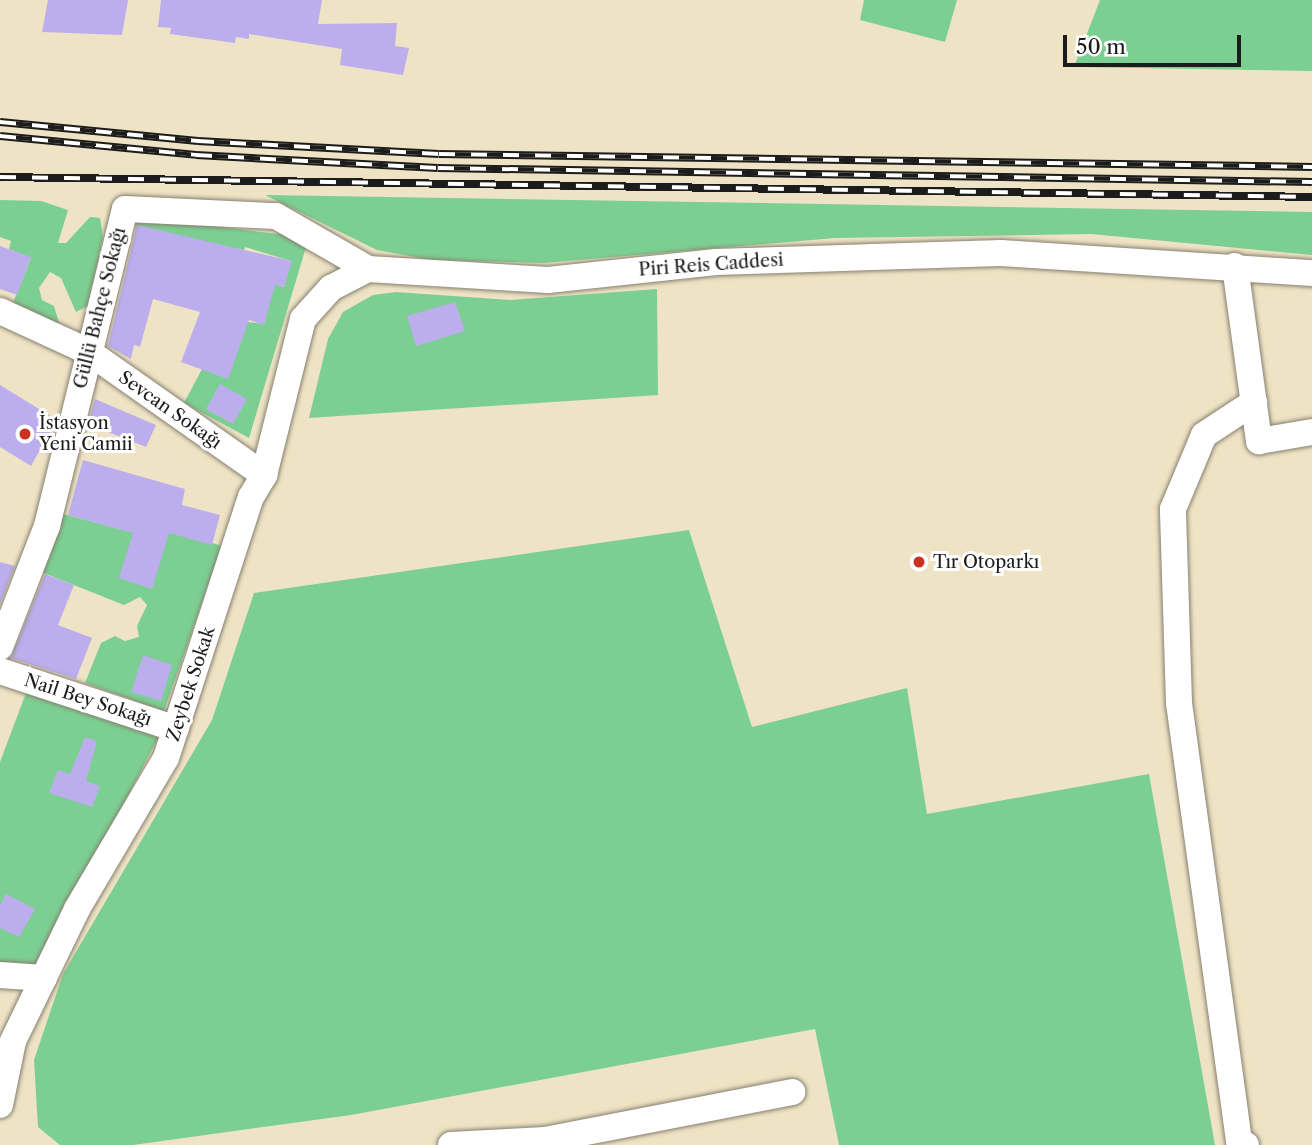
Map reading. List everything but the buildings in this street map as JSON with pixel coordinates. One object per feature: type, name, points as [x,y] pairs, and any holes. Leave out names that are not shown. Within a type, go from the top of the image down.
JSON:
[{"type":"street","name":"Piri Reis Caddesi","points":[[125,209],[276,216],[368,269],[548,280],[716,262],[1001,253],[1236,266],[1312,273]]},
{"type":"street","name":"Güllü Bahçe Sokağı","points":[[0,647],[47,526],[125,209]]},
{"type":"street","points":[[1236,266],[1259,441],[1312,432]]},
{"type":"street","name":"Zeybek Sokak","points":[[0,1105],[13,1041],[77,909],[166,758],[251,497],[264,475],[303,319],[331,288],[368,269]]},
{"type":"street","name":"Sevcan Sokağı","points":[[0,311],[89,352],[264,475]]},
{"type":"street","points":[[1246,1145],[1239,1142],[1180,703],[1173,509],[1204,435],[1254,402]]},
{"type":"street","name":"Nail Bey Sokağı","points":[[0,671],[176,729]]},
{"type":"street","points":[[0,975],[44,978]]},
{"type":"street","points":[[451,1145],[545,1140],[792,1092]]},
{"type":"green space","points":[[864,0],[957,0],[945,42],[860,20]]},
{"type":"green space","points":[[1100,0],[1312,0],[1312,71],[1074,67]]},
{"type":"green space","points":[[265,195],[1312,212],[1312,255],[1091,234],[835,238],[543,263],[432,260],[377,250]]},
{"type":"green space","points":[[0,200],[41,201],[68,210],[58,243],[66,243],[90,217],[100,218],[103,237],[88,306],[76,312],[61,278],[50,272],[39,288],[42,300],[54,306],[60,326],[12,305],[31,258],[9,249],[11,241],[0,237]]},
{"type":"green space","points":[[132,217],[296,236],[306,247],[249,438],[184,403],[202,369],[248,322],[264,324],[274,284],[284,287],[291,261],[245,247],[243,255],[131,223]]},
{"type":"green space","points":[[657,289],[658,395],[309,418],[328,339],[343,312],[373,295],[396,292],[510,300]]},
{"type":"green space","points":[[60,513],[131,532],[135,519],[222,546],[164,711],[85,683],[101,643],[115,636],[125,641],[139,637],[137,626],[147,605],[140,597],[124,605],[36,570]]},
{"type":"green space","points":[[689,530],[752,727],[907,688],[927,814],[1149,774],[1215,1145],[839,1145],[815,1029],[351,1115],[133,1145],[60,1145],[38,1127],[34,1060],[63,974],[212,720],[254,593]]},
{"type":"green space","points":[[26,693],[159,736],[38,969],[0,964],[0,762]]},
{"type":"railway","points":[[0,122],[198,141],[439,154],[1312,167]]},
{"type":"railway","points":[[0,136],[196,155],[438,168],[1312,182]]},
{"type":"railway","points":[[0,177],[1312,197]]},
{"type":"place","name":"İstasyon Yeni Camii","points":[[25,434]]},
{"type":"place","name":"Tır Otoparkı","points":[[919,562]]}]
